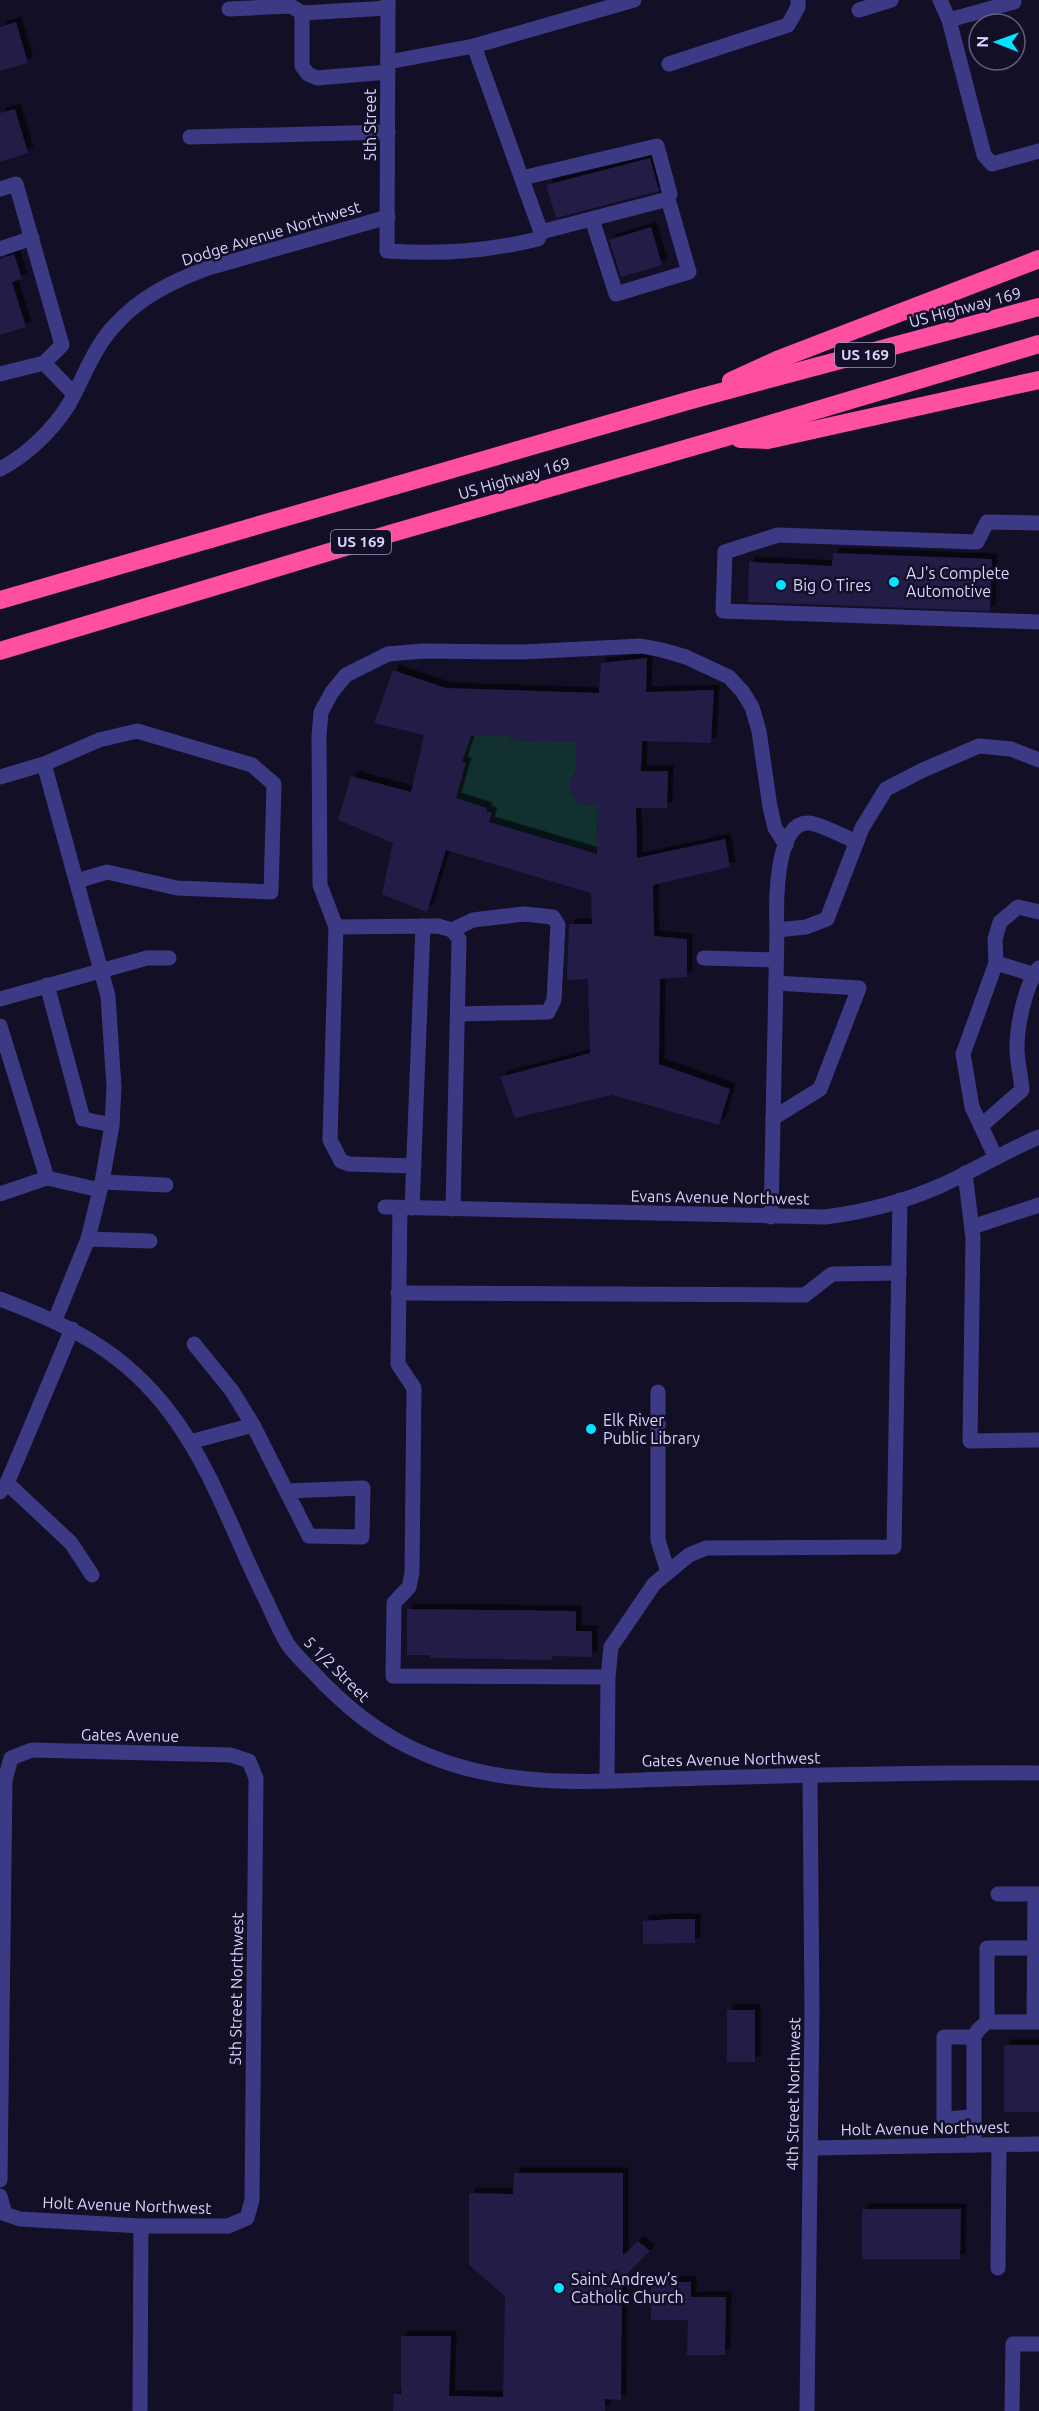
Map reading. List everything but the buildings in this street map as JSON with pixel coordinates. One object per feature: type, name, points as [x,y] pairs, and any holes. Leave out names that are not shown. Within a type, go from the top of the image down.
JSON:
[{"type":"highway","points":[[691,400],[777,360],[1039,259]]},
{"type":"highway","name":"US Highway 169","points":[[0,600],[691,400],[1039,307]]},
{"type":"highway","name":"US Highway 169","points":[[0,651],[389,534],[1039,344]]},
{"type":"highway","points":[[723,438],[768,440],[1039,380]]},
{"type":"street","points":[[302,13],[302,66],[308,74],[317,78],[388,67],[474,46],[634,0]]},
{"type":"street","points":[[669,64],[788,26],[798,7],[798,0]]},
{"type":"street","points":[[859,10],[891,0]]},
{"type":"street","points":[[940,0],[949,20],[984,155],[992,164],[1039,151]]},
{"type":"street","points":[[949,20],[1014,2]]},
{"type":"street","points":[[229,9],[291,6],[302,13],[388,4]]},
{"type":"street","name":"5th Street","points":[[388,4],[387,251],[441,254],[474,251],[538,239],[541,232]]},
{"type":"street","points":[[474,46],[541,232],[668,199]]},
{"type":"street","points":[[190,137],[388,132]]},
{"type":"street","points":[[522,178],[657,146],[670,194],[668,199],[689,272],[616,294],[592,219]]},
{"type":"street","points":[[0,189],[16,184],[62,345],[44,363],[0,374]]},
{"type":"street","name":"Dodge Avenue Northwest","points":[[0,469],[15,462],[56,421],[74,394],[97,348],[133,307],[155,291],[208,268],[388,217]]},
{"type":"street","points":[[0,249],[32,238]]},
{"type":"street","points":[[44,363],[74,394]]},
{"type":"street","points":[[1039,523],[987,522],[977,542],[778,535],[725,552],[723,611],[1039,622]]},
{"type":"street","points":[[414,1166],[349,1164],[341,1161],[330,1140],[336,927],[320,885],[319,747],[321,712],[332,692],[346,675],[388,654],[423,651],[522,652],[641,646],[686,657],[729,677],[742,691],[759,731],[775,828],[786,845]]},
{"type":"street","points":[[0,777],[44,764],[99,740],[137,731],[252,765],[274,784],[271,892],[177,888],[107,872],[77,881]]},
{"type":"street","points":[[777,931],[806,927],[827,920],[862,828],[886,789],[980,746],[1011,749],[1039,760]]},
{"type":"street","points":[[44,764],[108,996],[114,1087],[112,1125],[101,1186],[88,1239],[55,1320]]},
{"type":"street","points":[[771,1217],[776,895],[782,856],[790,835],[799,826],[809,823],[857,842]]},
{"type":"street","points":[[996,1158],[972,1107],[963,1054],[996,963],[995,939],[1000,922],[1017,908],[1039,912]]},
{"type":"street","points":[[456,934],[473,920],[524,914],[553,917],[558,925],[554,1000],[548,1012],[458,1014]]},
{"type":"street","points":[[423,926],[414,1166],[399,1208],[398,1364],[414,1388],[412,1573],[409,1587],[394,1603],[393,1676],[608,1677]]},
{"type":"street","points":[[336,927],[438,926],[456,934]]},
{"type":"street","points":[[453,1209],[458,1014],[456,934]]},
{"type":"street","points":[[0,999],[147,958],[169,958]]},
{"type":"street","points":[[704,958],[776,960]]},
{"type":"street","points":[[981,1126],[1022,1090],[1017,1048],[1022,1008],[1038,972],[996,963]]},
{"type":"street","points":[[773,1118],[820,1089],[859,988],[776,982]]},
{"type":"street","points":[[47,985],[83,1119],[112,1125]]},
{"type":"street","points":[[0,1026],[48,1178]]},
{"type":"street","name":"Evans Avenue Northwest","points":[[399,1208],[825,1217],[855,1213],[940,1186],[1039,1137]]},
{"type":"street","points":[[965,1173],[972,1227],[970,1441],[1039,1440]]},
{"type":"street","points":[[0,1194],[48,1178],[101,1186],[166,1185]]},
{"type":"street","points":[[607,1780],[608,1677],[611,1647],[654,1584],[668,1572],[689,1555],[706,1548],[894,1547],[900,1200]]},
{"type":"street","points":[[972,1227],[1039,1204]]},
{"type":"street","points":[[88,1239],[150,1241]]},
{"type":"street","points":[[398,1293],[805,1295],[832,1274],[899,1273]]},
{"type":"street","name":"5 1/2 Street","points":[[0,1299],[55,1320],[97,1343],[124,1364],[171,1413],[207,1472],[239,1545],[289,1645],[332,1693],[354,1713],[378,1730],[427,1755]]},
{"type":"street","points":[[72,1329],[3,1487],[71,1543],[92,1575]]},
{"type":"street","points":[[194,1344],[232,1391],[253,1425],[286,1491],[309,1536],[362,1536],[363,1488],[286,1491]]},
{"type":"street","points":[[658,1392],[658,1540],[668,1572]]},
{"type":"street","points":[[190,1442],[253,1425]]},
{"type":"street","name":"Gates Avenue","points":[[0,2180],[5,1780],[11,1758],[32,1750],[231,1755],[249,1761]]},
{"type":"street","name":"Gates Avenue Northwest","points":[[427,1755],[479,1772],[539,1781],[862,1773],[1039,1773]]},
{"type":"street","name":"5th Street Northwest","points":[[247,2218],[252,2200],[256,1778],[249,1761]]},
{"type":"street","name":"4th Street Northwest","points":[[807,2411],[812,2012],[810,1776]]},
{"type":"street","points":[[974,2145],[974,2037],[987,2022],[1036,2022],[1037,1894],[998,1894]]},
{"type":"street","points":[[987,2022],[987,1948],[1035,1948]]},
{"type":"street","points":[[973,2117],[944,2119],[944,2037],[974,2037]]},
{"type":"street","name":"Holt Avenue Northwest","points":[[811,2148],[1039,2144]]},
{"type":"street","points":[[998,2268],[999,2145]]},
{"type":"street","name":"Holt Avenue Northwest","points":[[0,2196],[5,2214],[20,2219],[141,2226],[228,2226],[247,2218]]},
{"type":"street","points":[[140,2411],[141,2226]]},
{"type":"street","points":[[1012,2411],[1013,2344],[1039,2344]]},
{"type":"green space","points":[[470,733],[475,736],[486,736],[486,733],[509,733],[509,740],[591,742],[570,783],[571,791],[578,799],[578,804],[598,805],[597,854],[489,822],[492,813],[456,798],[461,772],[464,773],[466,764],[462,762]]},
{"type":"place","name":"AJ's Complete Automotive","points":[[894,582]]},
{"type":"place","name":"Big O Tires","points":[[781,585]]},
{"type":"place","name":"Elk River Public Library","points":[[591,1429]]},
{"type":"place","name":"Saint Andrew’s Catholic Church","points":[[559,2288]]}]
